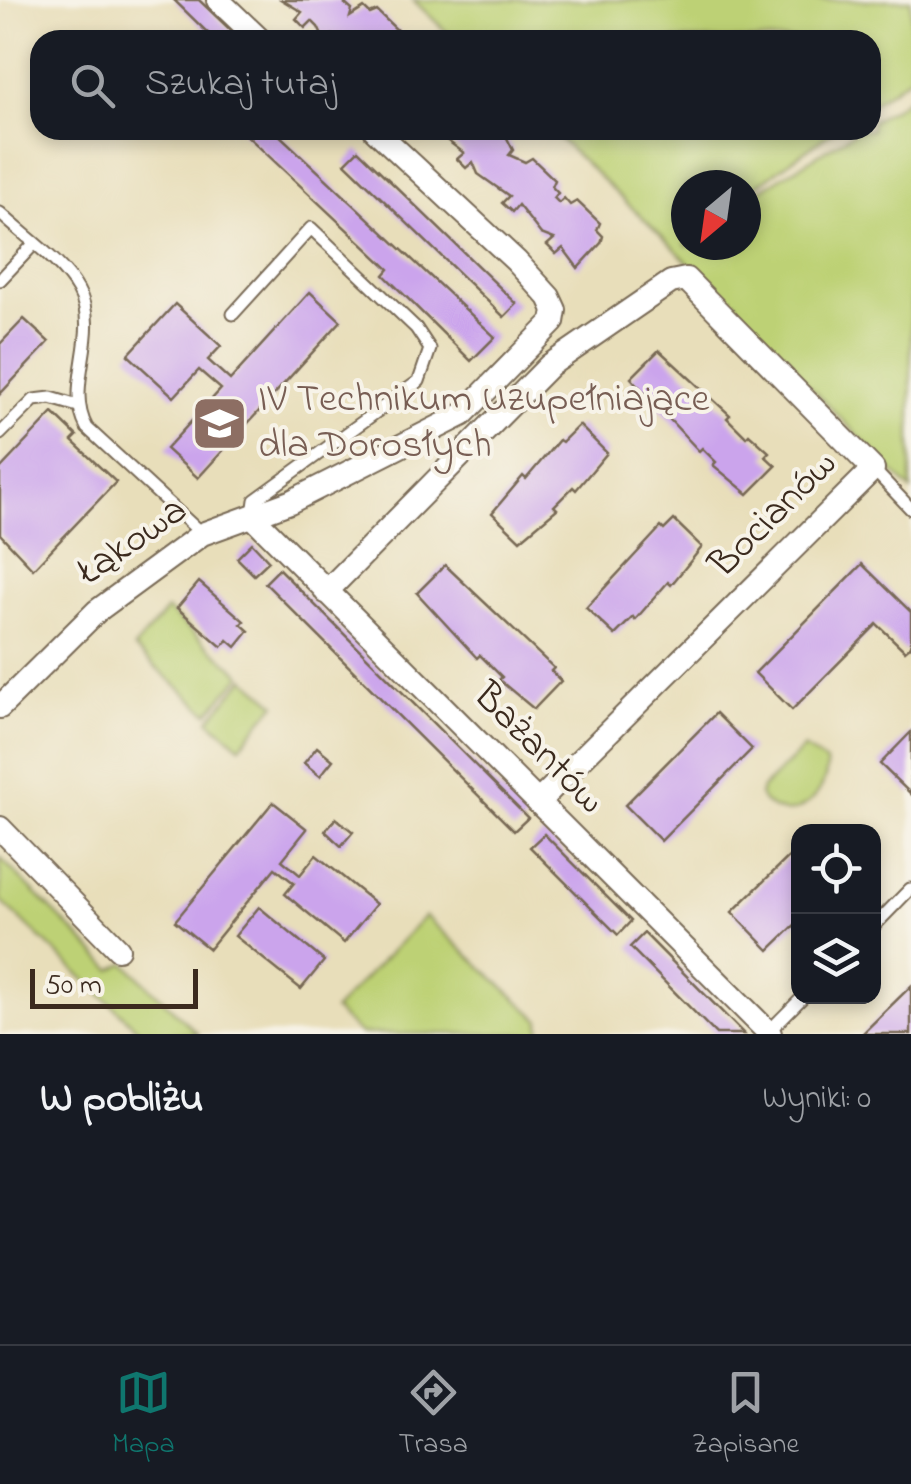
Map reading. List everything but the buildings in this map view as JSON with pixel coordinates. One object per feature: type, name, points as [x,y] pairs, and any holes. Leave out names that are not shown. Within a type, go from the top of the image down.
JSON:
[{"type":"street","points":[[218,0],[250,30]]},
{"type":"street","name":"Łąkowa","points":[[0,707],[97,611],[202,534],[254,518],[462,415],[553,322],[555,310],[549,297],[527,273],[386,140]]},
{"type":"street","name":"Bocianów","points":[[326,592],[550,366],[672,282],[686,279],[873,469],[538,802]]},
{"type":"street","name":"Bażantów","points":[[254,518],[769,1033]]},
{"type":"street","points":[[0,828],[118,948]]},
{"type":"lane","points":[[0,212],[72,281],[86,311],[78,406],[96,439],[202,534]]},
{"type":"lane","points":[[233,314],[311,228],[416,328],[430,349],[419,381],[255,500],[254,518]]},
{"type":"lane","points":[[0,280],[34,244]]},
{"type":"lane","points":[[0,434],[34,400],[52,398],[78,406]]},
{"type":"lane","points":[[873,469],[911,509]]},
{"type":"lane","points":[[881,919],[910,889]]},
{"type":"lane","points":[[769,1033],[796,1004]]},
{"type":"green space","points":[[413,0],[911,0],[911,76],[881,97],[881,30],[444,30]]},
{"type":"green space","points":[[911,97],[911,490],[686,260],[761,260],[761,190],[842,140],[881,140],[881,116]]},
{"type":"green space","points":[[561,140],[820,140],[761,182],[761,170],[671,170],[671,245]]},
{"type":"green space","points":[[167,610],[242,675],[208,713],[134,648]]},
{"type":"green space","points":[[245,678],[276,704],[240,746],[209,720]]},
{"type":"green space","points":[[804,748],[826,762],[821,787],[814,798],[793,811],[770,807],[760,796],[762,788]]},
{"type":"green space","points":[[0,858],[112,970],[125,963],[198,1034],[143,1034],[0,900]]},
{"type":"green space","points":[[425,916],[540,1020],[540,1034],[360,1034],[334,1010]]},
{"type":"place","name":"IV Technikum Uzupełniające dla Dorosłych","points":[[219,423]]}]
